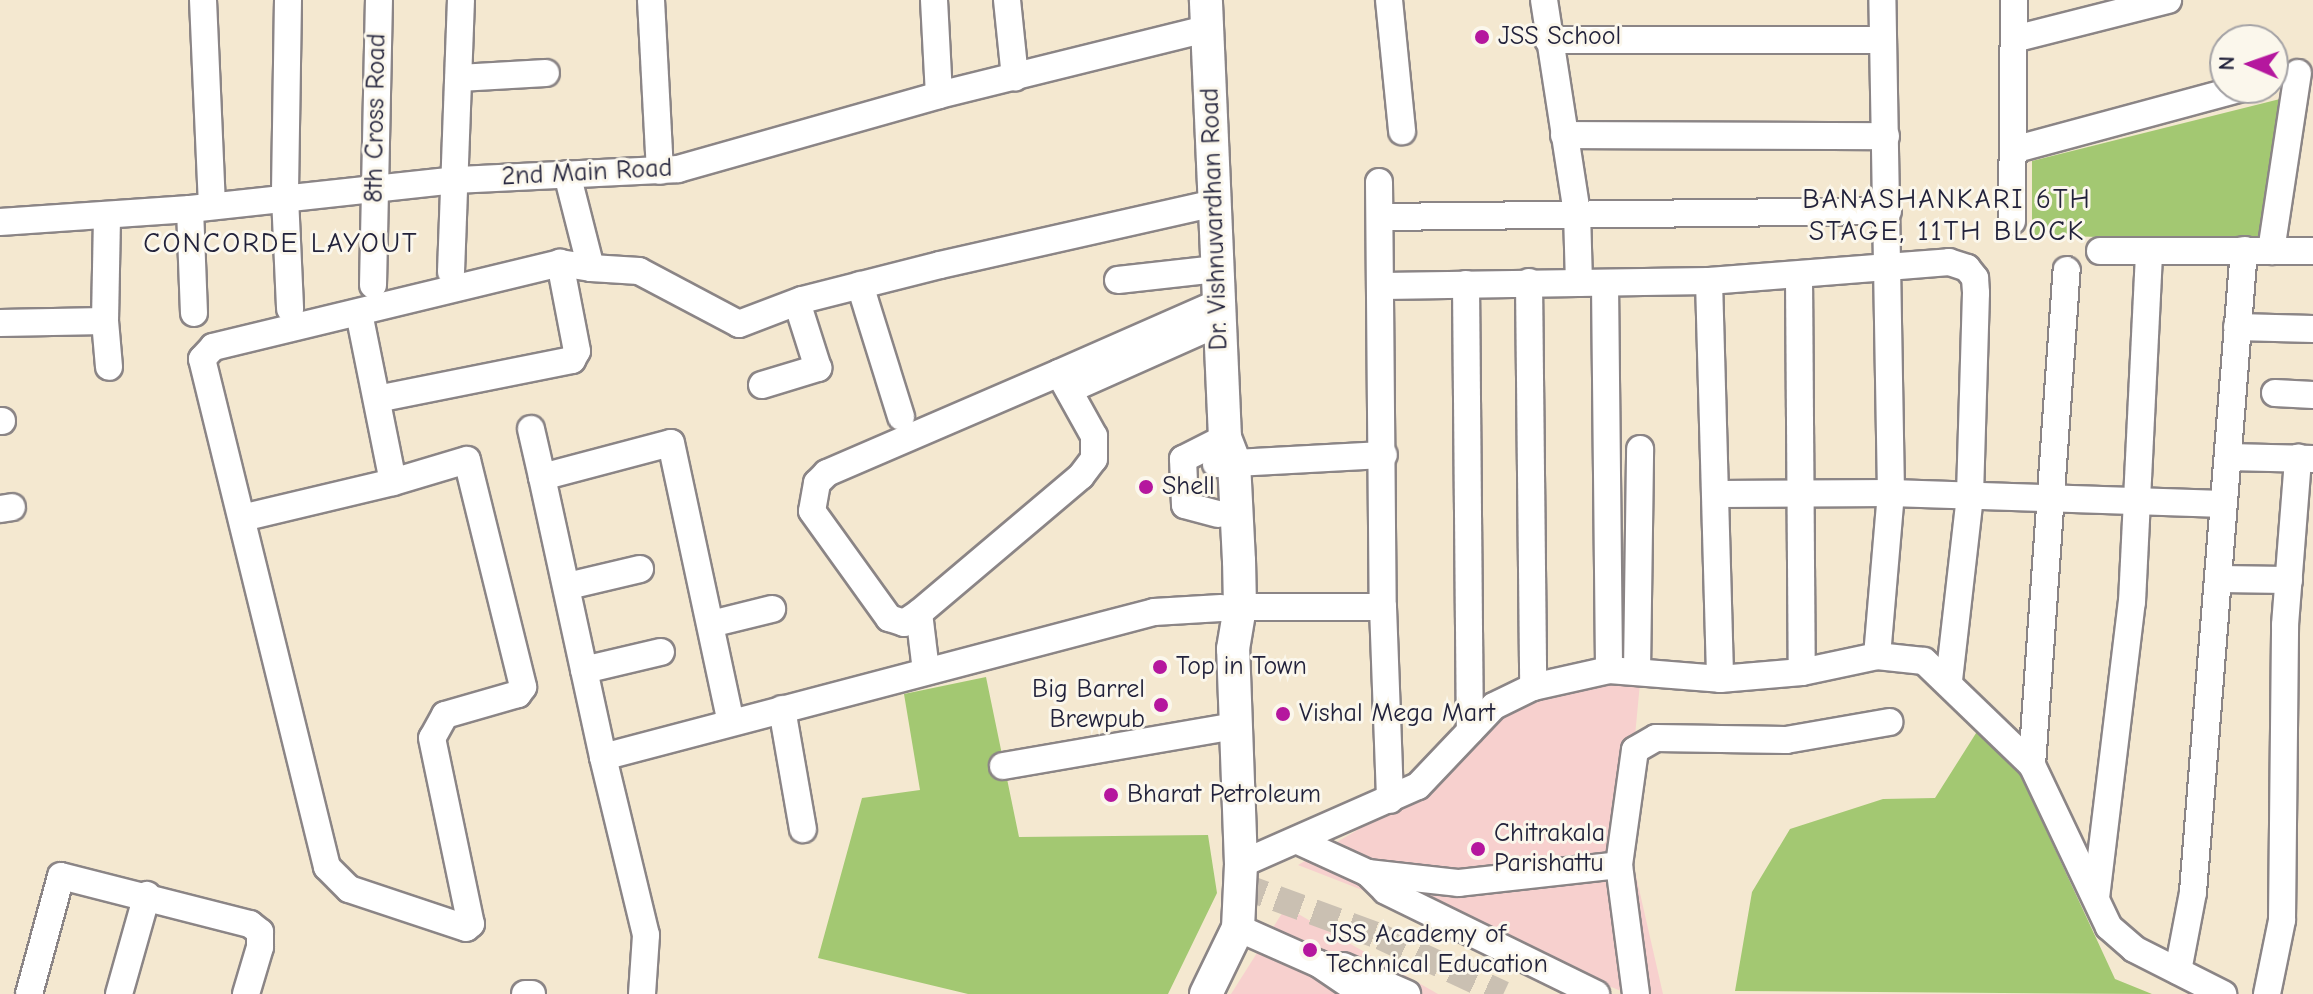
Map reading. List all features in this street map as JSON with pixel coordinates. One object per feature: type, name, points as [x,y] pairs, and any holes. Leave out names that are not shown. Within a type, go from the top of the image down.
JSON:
[{"type":"main road","name":"Dr. Vishnuvardhan Road","points":[[1206,15],[1241,864],[1238,928],[1206,994]]},
{"type":"main road","name":"Dr. Vishnuvardhan Road","points":[[1225,454],[1218,514],[1230,608]]},
{"type":"street","points":[[194,313],[201,207],[203,0]]},
{"type":"street","points":[[288,0],[285,197],[290,309]]},
{"type":"street","name":"8th Cross Road","points":[[373,285],[379,0]]},
{"type":"street","points":[[451,272],[457,180],[461,0]]},
{"type":"street","points":[[651,0],[660,171]]},
{"type":"street","points":[[934,0],[939,95]]},
{"type":"street","points":[[1007,0],[1015,78]]},
{"type":"street","points":[[1389,0],[1402,131]]},
{"type":"street","points":[[1544,0],[1577,212],[1592,283],[1609,670]]},
{"type":"street","points":[[1877,656],[1891,493],[1882,0]]},
{"type":"street","points":[[2012,221],[2014,0]]},
{"type":"street","points":[[2014,39],[2168,0]]},
{"type":"street","name":"2nd Main Road","points":[[0,222],[107,216],[457,180],[660,171],[939,95],[1015,78],[1206,15]]},
{"type":"street","points":[[1548,40],[1883,40]]},
{"type":"street","points":[[459,78],[546,73]]},
{"type":"street","points":[[2271,251],[2295,73]]},
{"type":"street","points":[[2013,150],[2209,97]]},
{"type":"street","points":[[1564,135],[1886,136]]},
{"type":"street","points":[[567,174],[591,268]]},
{"type":"street","points":[[1379,182],[1383,286],[1383,607],[1390,800]]},
{"type":"street","points":[[242,518],[393,482],[467,460],[523,687],[518,694],[445,715],[432,738],[471,924],[466,928],[349,889],[327,867],[242,518],[204,351],[560,263],[639,271],[739,324],[797,302],[860,285],[1069,233],[1216,203]]},
{"type":"street","points":[[1380,217],[1577,212],[1888,211]]},
{"type":"street","points":[[107,216],[105,321],[109,367]]},
{"type":"street","points":[[2178,971],[2193,892],[2244,250]]},
{"type":"street","points":[[2100,251],[2313,251]]},
{"type":"street","points":[[2096,898],[2118,749],[2139,501],[2149,251]]},
{"type":"street","points":[[1383,286],[1709,281],[1799,277],[1949,262],[1975,278],[1970,496],[1949,680]]},
{"type":"street","points":[[377,399],[572,360],[577,351],[560,263]]},
{"type":"street","points":[[1118,280],[1216,269]]},
{"type":"street","points":[[2032,765],[2067,270]]},
{"type":"street","points":[[1799,277],[1802,672]]},
{"type":"street","points":[[1709,281],[1718,494],[1720,679]]},
{"type":"street","points":[[1529,282],[1533,687]]},
{"type":"street","points":[[1466,284],[1470,731]]},
{"type":"street","points":[[860,285],[901,417]]},
{"type":"street","points":[[762,385],[818,368],[797,302]]},
{"type":"street","points":[[359,313],[393,482]]},
{"type":"street","points":[[1064,382],[1094,436],[1094,459],[1081,476],[919,613],[904,623],[889,618],[812,511],[817,483],[827,473],[1064,382],[1218,313]]},
{"type":"street","points":[[0,323],[105,321]]},
{"type":"street","points":[[2237,327],[2313,329]]},
{"type":"street","points":[[2275,393],[2313,395]]},
{"type":"street","points":[[531,429],[568,586],[603,757],[646,935],[642,994]]},
{"type":"street","points":[[542,477],[671,443],[731,722]]},
{"type":"street","points":[[1637,672],[1640,449]]},
{"type":"street","points":[[1225,454],[1384,455]]},
{"type":"street","points":[[2228,457],[2306,458],[2289,580],[2282,920],[2267,994]]},
{"type":"street","points":[[1718,494],[1891,493],[2224,504]]},
{"type":"street","points":[[568,586],[640,569]]},
{"type":"street","points":[[2218,579],[2289,580]]},
{"type":"street","points":[[603,757],[1154,612],[1383,607]]},
{"type":"street","points":[[711,624],[772,609]]},
{"type":"street","points":[[919,613],[926,671]]},
{"type":"street","points":[[584,670],[661,652]]},
{"type":"street","points":[[1241,864],[1418,786],[1494,706],[1533,687],[1609,670],[1720,679],[1802,672],[1877,656],[1924,661],[1949,680],[2032,765],[2109,927],[2134,949],[2223,994]]},
{"type":"street","points":[[782,709],[803,829]]},
{"type":"street","points":[[1636,994],[1619,865],[1630,756],[1643,744],[1656,738],[1786,740],[1889,722]]},
{"type":"street","points":[[1003,766],[1234,726]]},
{"type":"street","points":[[1298,841],[1368,873],[1459,883],[1619,865]]},
{"type":"street","points":[[1368,873],[1386,891],[1596,994]]},
{"type":"street","points":[[29,994],[61,876],[147,895],[260,932],[246,994]]},
{"type":"street","points":[[119,994],[147,895]]},
{"type":"street","points":[[1238,928],[1319,964],[1363,994]]},
{"type":"street","points":[[1319,964],[1347,967],[1407,994]]},
{"type":"street","points":[[525,994],[532,994]]},
{"type":"shaded area","name":"Chitrakala Parishattu","points":[[1608,680],[1640,683],[1626,832],[1663,994],[1629,994],[1298,865],[1422,792],[1496,711]]},
{"type":"shaded area","name":"JSS Academy of Technical Education","points":[[1286,907],[1438,994],[1231,994]]},
{"type":"green space","points":[[2260,104],[2287,104],[2264,242],[2032,235],[2032,161]]},
{"type":"green space","points":[[986,677],[1019,837],[1208,835],[1217,893],[1168,994],[968,994],[818,958],[862,798],[920,790],[904,694]]},
{"type":"green space","points":[[1978,730],[2016,765],[2115,979],[2152,994],[1735,991],[1752,892],[1790,829],[1883,799],[1935,798]]},
{"type":"tunnel","points":[[1240,885],[1381,937],[1503,994]]},
{"type":"place","name":"JSS School","points":[[1482,37]]},
{"type":"place","name":"Shell","points":[[1146,487]]},
{"type":"place","name":"Top in Town","points":[[1160,667]]},
{"type":"place","name":"Big Barrel Brewpub","points":[[1161,705]]},
{"type":"place","name":"Vishal Mega Mart","points":[[1283,714]]},
{"type":"place","name":"Bharat Petroleum","points":[[1111,795]]},
{"type":"place","name":"Chitrakala Parishattu","points":[[1478,849]]},
{"type":"place","name":"JSS Academy of Technical Education","points":[[1310,950]]},
{"type":"district","name":"BANASHANKARI 6TH STAGE, 11TH BLOCK","points":[[1947,215]]},
{"type":"district","name":"CONCORDE LAYOUT","points":[[281,243]]}]
